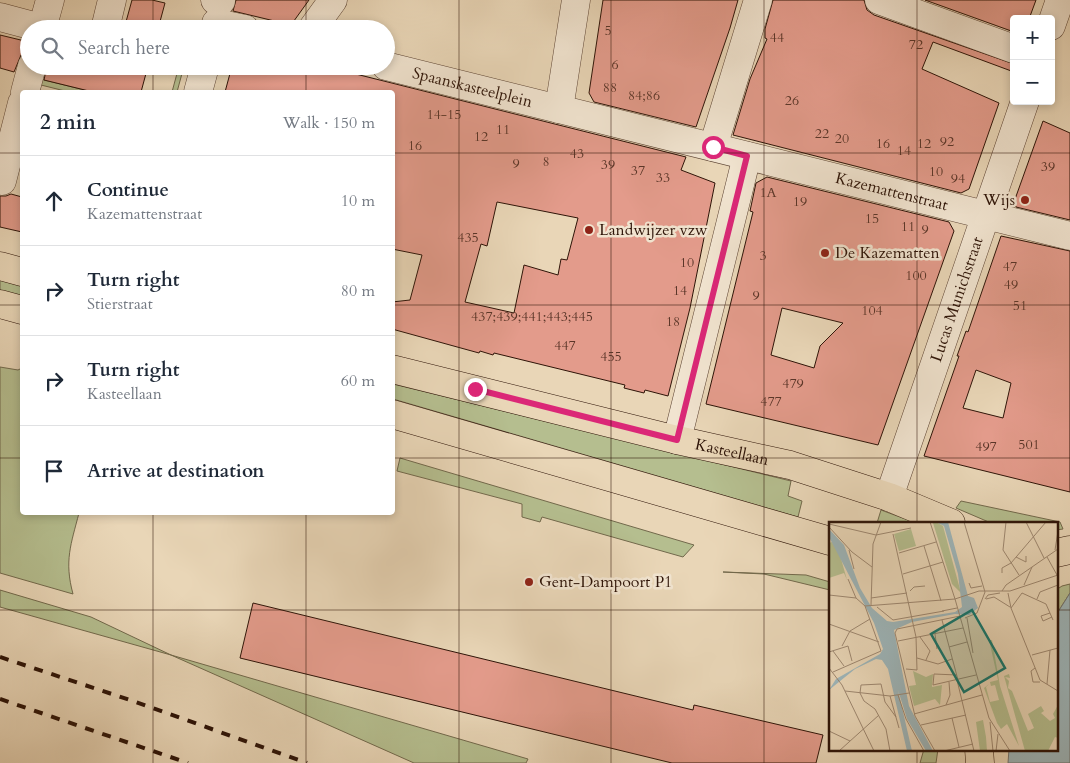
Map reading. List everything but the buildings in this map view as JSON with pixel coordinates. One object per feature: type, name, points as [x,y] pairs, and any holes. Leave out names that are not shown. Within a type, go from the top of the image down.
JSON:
[{"type":"main road","points":[[0,266],[20,271]]},
{"type":"main road","points":[[0,304],[20,309]]},
{"type":"main road","name":"Kasteellaan","points":[[395,370],[677,440],[790,465],[889,497],[949,522]]},
{"type":"main road","points":[[395,415],[829,541]]},
{"type":"main road","points":[[979,750],[980,763]]},
{"type":"street","points":[[45,20],[50,0]]},
{"type":"street","points":[[107,20],[112,0]]},
{"type":"street","points":[[319,20],[333,0]]},
{"type":"street","points":[[569,112],[576,0]]},
{"type":"street","points":[[713,147],[758,0]]},
{"type":"street","points":[[879,0],[1010,48]]},
{"type":"street","points":[[1055,15],[1060,0]]},
{"type":"street","points":[[218,11],[232,20]]},
{"type":"street","points":[[0,17],[20,22]]},
{"type":"street","name":"Spaanskasteelplein","points":[[395,68],[569,112]]},
{"type":"street","points":[[26,90],[30,75]]},
{"type":"street","points":[[199,90],[203,75]]},
{"type":"street","name":"Lucas Munichstraat","points":[[889,497],[1024,105]]},
{"type":"street","points":[[2,181],[20,111]]},
{"type":"street","name":"Kazemattenstraat","points":[[569,112],[1070,236]]},
{"type":"street","points":[[677,440],[747,156]]},
{"type":"green space","points":[[177,75],[182,75],[178,90],[173,90]]},
{"type":"green space","points":[[36,78],[85,90],[61,90],[41,85],[40,90],[33,90]]},
{"type":"green space","points":[[0,280],[20,285],[20,296],[0,290]]},
{"type":"green space","points":[[0,367],[20,369],[20,515],[78,515],[71,544],[69,562],[73,594],[0,573]]},
{"type":"green space","points":[[395,384],[791,481],[788,496],[802,501],[798,517],[395,400]]},
{"type":"green space","points":[[400,458],[694,545],[683,557],[542,517],[540,522],[522,517],[522,504],[397,471]]},
{"type":"green space","points":[[961,501],[1060,522],[1063,529],[1058,530],[1058,522],[989,522],[956,508]]},
{"type":"green space","points":[[881,510],[913,522],[877,522]]},
{"type":"green space","points":[[723,572],[806,575],[829,582],[829,590],[764,574]]},
{"type":"green space","points":[[1070,584],[1070,593],[1058,612],[1058,589]]},
{"type":"green space","points":[[0,590],[91,617],[171,655],[0,607]]},
{"type":"green space","points":[[171,655],[528,759],[526,763],[414,763]]},
{"type":"green space","points":[[924,750],[938,750],[936,763],[920,763]]},
{"type":"water","points":[[1070,593],[1070,763],[1008,763],[1009,750],[1058,750],[1058,612]]},
{"type":"railway","points":[[0,657],[133,701],[307,763]]},
{"type":"railway","points":[[0,699],[188,763]]},
{"type":"place","name":"Wijs","points":[[1025,200]]},
{"type":"place","name":"Landwijzer vzw","points":[[589,230]]},
{"type":"place","name":"De Kazematten","points":[[825,253]]},
{"type":"place","name":"Gent-Dampoort P1","points":[[529,582]]},
{"type":"route","points":[[475,389],[677,440],[747,156],[713,147]]}]
